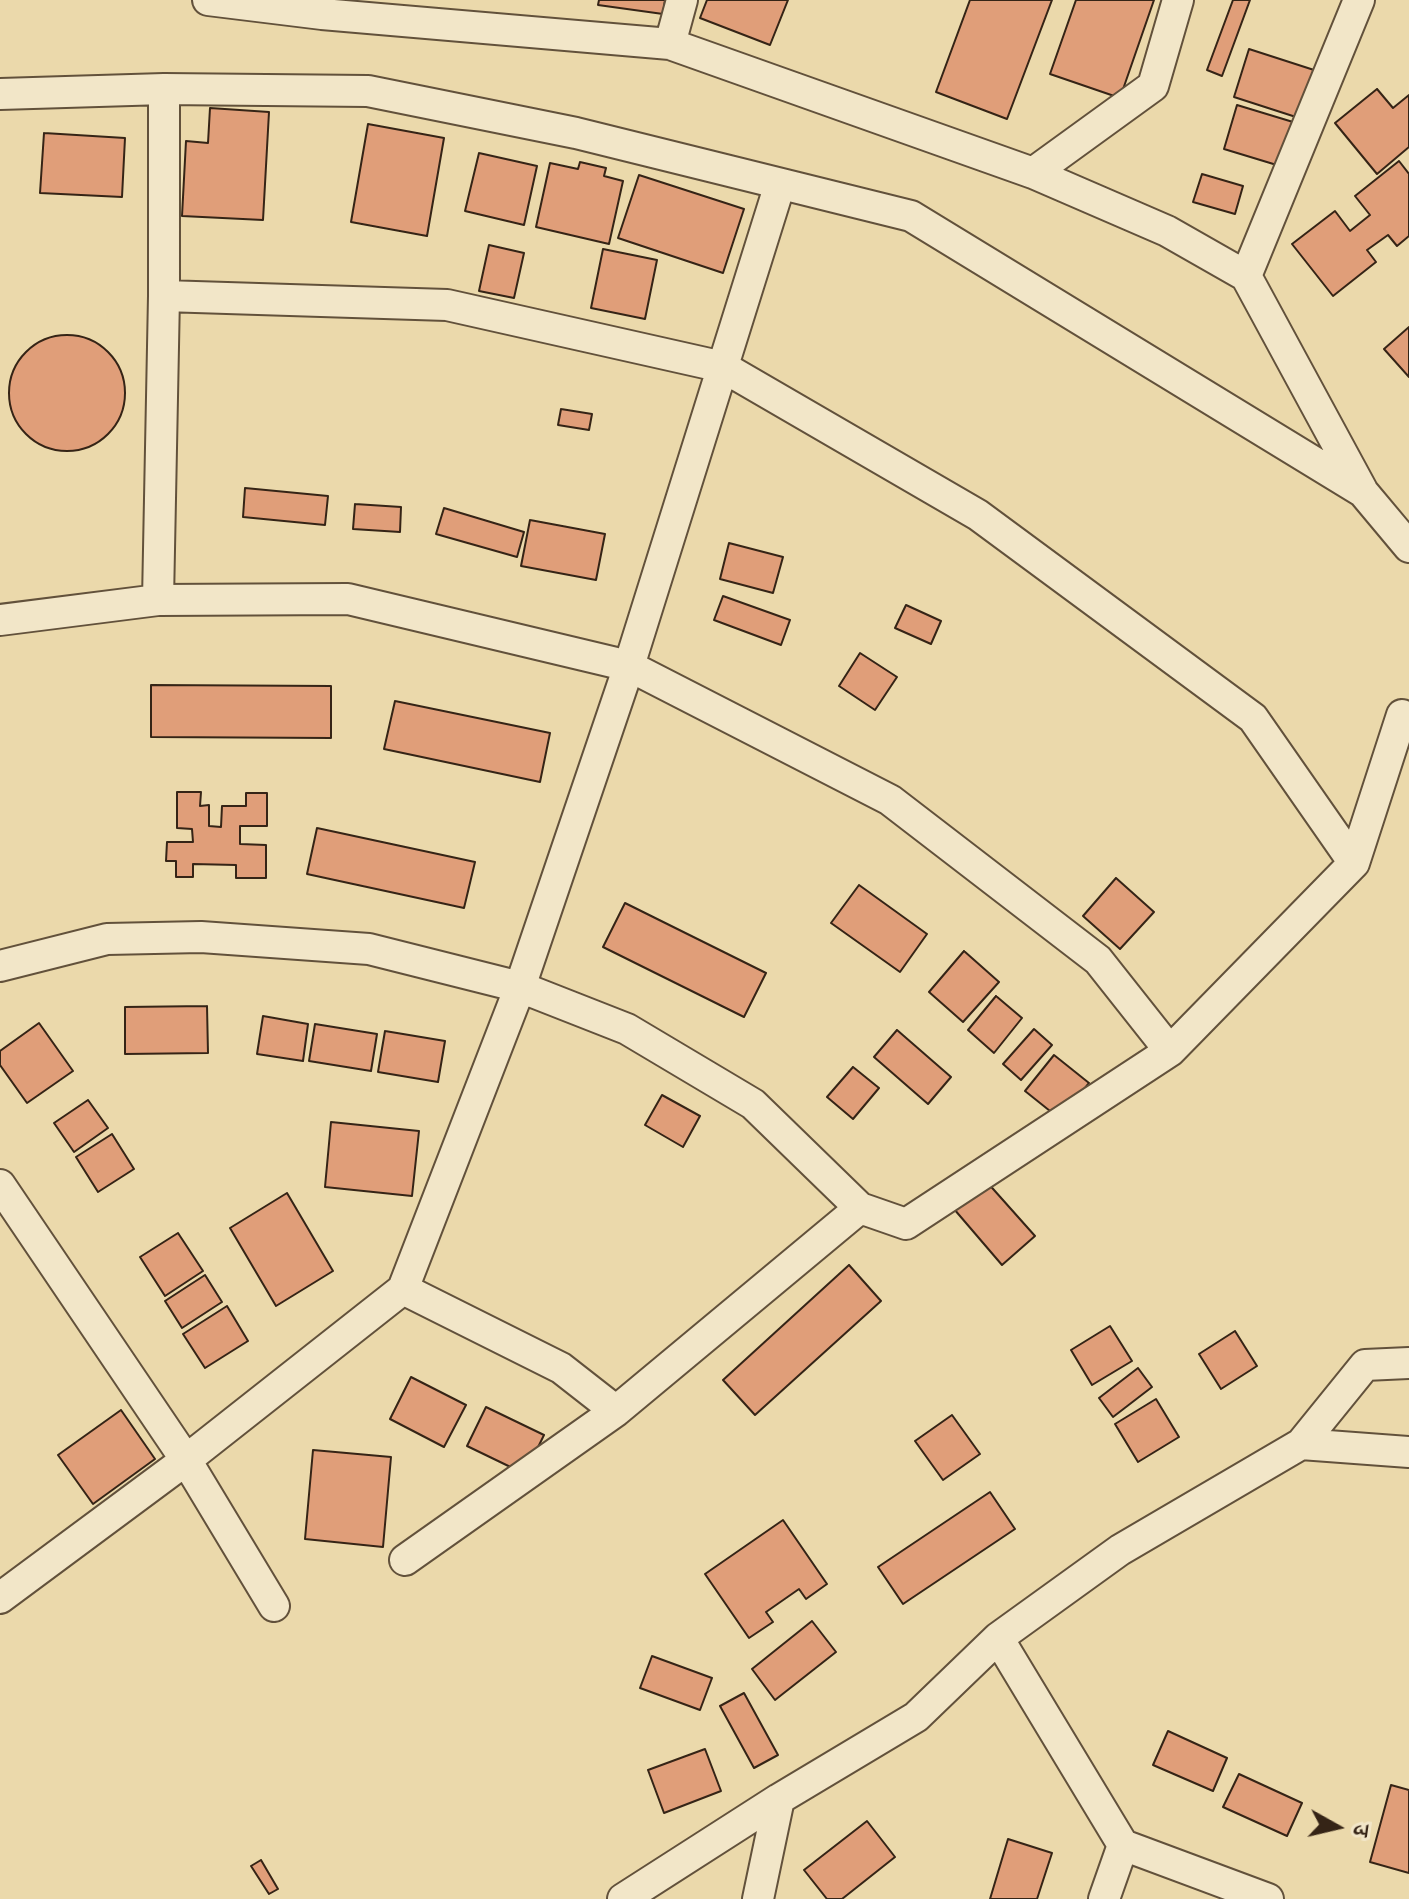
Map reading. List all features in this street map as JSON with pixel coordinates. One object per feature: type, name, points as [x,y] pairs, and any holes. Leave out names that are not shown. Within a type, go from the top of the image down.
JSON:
[{"type":"street","points":[[208,0],[322,7],[670,44],[1033,173],[1167,231],[1246,276],[1363,492],[1409,547]]},
{"type":"street","points":[[670,44],[682,0]]},
{"type":"street","points":[[1033,173],[1153,86],[1178,0]]},
{"type":"street","points":[[1246,276],[1359,0]]},
{"type":"street","points":[[0,94],[164,89],[368,91],[576,133],[911,216],[1363,492]]},
{"type":"street","points":[[158,600],[164,296],[164,89]]},
{"type":"street","points":[[0,1598],[186,1460],[403,1289],[520,987],[629,666],[780,184]]},
{"type":"street","points":[[164,296],[447,305],[723,367],[978,515],[1253,718],[1354,863]]},
{"type":"street","points":[[0,620],[158,600],[348,599],[629,666],[890,800],[1098,960],[1170,1051]]},
{"type":"street","points":[[0,966],[107,939],[201,937],[369,949],[520,987],[627,1029],[753,1104],[860,1208],[906,1224],[1170,1051],[1354,863],[1402,715]]},
{"type":"street","points":[[0,1185],[186,1460],[274,1606]]},
{"type":"street","points":[[405,1560],[616,1411],[860,1208]]},
{"type":"street","points":[[403,1289],[561,1368],[616,1411]]},
{"type":"street","points":[[623,1899],[779,1799],[916,1717],[998,1638],[1120,1550],[1301,1444],[1365,1365],[1409,1363]]},
{"type":"street","points":[[1301,1444],[1409,1452]]},
{"type":"street","points":[[998,1638],[1123,1845],[1268,1899]]},
{"type":"street","points":[[758,1899],[779,1799]]},
{"type":"street","points":[[1104,1899],[1123,1845]]},
{"type":"building","points":[[599,0],[665,0],[663,14],[598,5]]},
{"type":"building","points":[[707,0],[788,0],[770,45],[700,18]]},
{"type":"building","points":[[970,0],[1052,0],[1007,119],[936,92]]},
{"type":"building","points":[[1076,0],[1154,0],[1120,98],[1050,74]]},
{"type":"building","points":[[1233,0],[1250,0],[1222,76],[1207,70]]},
{"type":"building","points":[[1249,49],[1314,70],[1299,118],[1234,97]]},
{"type":"building","points":[[1377,89],[1393,108],[1409,95],[1409,147],[1377,174],[1335,123]]},
{"type":"building","points":[[1237,105],[1293,122],[1280,166],[1224,149]]},
{"type":"building","points":[[210,108],[269,112],[263,220],[182,216],[186,141],[208,143]]},
{"type":"building","points":[[368,124],[444,138],[427,236],[351,222]]},
{"type":"building","points":[[44,133],[125,138],[122,197],[40,193]]},
{"type":"building","points":[[479,153],[537,166],[524,225],[465,211]]},
{"type":"building","points":[[1399,161],[1409,174],[1409,236],[1397,246],[1388,235],[1367,250],[1376,262],[1333,296],[1292,244],[1335,211],[1350,231],[1370,215],[1355,196]]},
{"type":"building","points":[[580,162],[606,168],[604,176],[623,181],[609,244],[536,227],[550,163],[578,169]]},
{"type":"building","points":[[1202,174],[1243,186],[1235,214],[1193,202]]},
{"type":"building","points":[[639,175],[744,209],[723,273],[618,238]]},
{"type":"building","points":[[489,245],[524,253],[514,298],[479,291]]},
{"type":"building","points":[[603,249],[657,260],[645,319],[591,308]]},
{"type":"building","points":[[1409,327],[1409,377],[1384,349]]},
{"type":"building","points":[[67,335],[89,339],[108,352],[121,371],[125,393],[121,415],[108,434],[89,447],[67,451],[45,447],[26,434],[13,415],[9,393],[13,371],[26,352],[45,339]]},
{"type":"building","points":[[561,409],[592,414],[589,430],[558,425]]},
{"type":"building","points":[[245,488],[328,496],[325,525],[243,517]]},
{"type":"building","points":[[355,504],[401,507],[400,532],[353,529]]},
{"type":"building","points":[[444,508],[524,532],[517,557],[436,534]]},
{"type":"building","points":[[530,520],[605,534],[596,580],[521,566]]},
{"type":"building","points":[[729,543],[783,557],[773,593],[720,579]]},
{"type":"building","points":[[723,596],[790,620],[781,645],[714,620]]},
{"type":"building","points":[[906,605],[941,621],[931,644],[895,628]]},
{"type":"building","points":[[860,653],[897,677],[875,710],[839,686]]},
{"type":"building","points":[[151,685],[331,686],[331,738],[151,737]]},
{"type":"building","points":[[395,701],[550,733],[540,782],[384,749]]},
{"type":"building","points":[[177,792],[201,792],[200,806],[209,805],[209,826],[221,827],[222,806],[246,806],[246,793],[267,793],[267,826],[240,826],[240,844],[266,845],[266,878],[236,878],[236,865],[193,864],[193,877],[176,877],[176,861],[166,861],[167,842],[193,842],[192,829],[177,828]]},
{"type":"building","points":[[317,828],[475,862],[464,908],[307,874]]},
{"type":"building","points":[[1116,878],[1154,912],[1120,949],[1083,916]]},
{"type":"building","points":[[859,885],[927,934],[900,972],[831,923]]},
{"type":"building","points":[[625,903],[766,973],[744,1017],[603,947]]},
{"type":"building","points":[[964,951],[999,982],[963,1022],[929,992]]},
{"type":"building","points":[[996,996],[1022,1018],[994,1053],[968,1030]]},
{"type":"building","points":[[207,1006],[208,1053],[125,1054],[125,1007]]},
{"type":"building","points":[[263,1016],[308,1024],[303,1061],[257,1054]]},
{"type":"building","points":[[39,1023],[73,1071],[27,1103],[0,1065],[0,1051]]},
{"type":"building","points":[[315,1024],[377,1034],[371,1071],[309,1061]]},
{"type":"building","points":[[1034,1029],[1052,1045],[1021,1080],[1003,1064]]},
{"type":"building","points":[[897,1030],[951,1077],[928,1104],[874,1057]]},
{"type":"building","points":[[385,1031],[445,1041],[438,1082],[378,1072]]},
{"type":"building","points":[[1054,1055],[1089,1083],[1060,1119],[1025,1091]]},
{"type":"building","points":[[853,1067],[879,1088],[853,1119],[827,1097]]},
{"type":"building","points":[[662,1095],[700,1116],[683,1147],[645,1125]]},
{"type":"building","points":[[88,1100],[108,1128],[74,1152],[54,1123]]},
{"type":"building","points":[[331,1122],[419,1131],[412,1196],[325,1187]]},
{"type":"building","points":[[112,1134],[134,1169],[98,1192],[76,1157]]},
{"type":"building","points":[[986,1181],[1035,1236],[1002,1265],[954,1209]]},
{"type":"building","points":[[287,1193],[333,1271],[276,1306],[230,1228]]},
{"type":"building","points":[[178,1233],[203,1271],[165,1296],[140,1257]]},
{"type":"building","points":[[849,1265],[881,1301],[755,1415],[723,1380]]},
{"type":"building","points":[[205,1275],[222,1302],[182,1328],[165,1301]]},
{"type":"building","points":[[227,1306],[248,1341],[205,1368],[183,1334]]},
{"type":"building","points":[[1110,1326],[1132,1361],[1092,1385],[1071,1350]]},
{"type":"building","points":[[1235,1331],[1257,1366],[1221,1389],[1199,1354]]},
{"type":"building","points":[[1138,1368],[1152,1387],[1113,1417],[1099,1398]]},
{"type":"building","points":[[411,1377],[466,1405],[444,1447],[390,1419]]},
{"type":"building","points":[[1156,1399],[1179,1437],[1138,1462],[1115,1424]]},
{"type":"building","points":[[486,1407],[544,1435],[525,1474],[467,1446]]},
{"type":"building","points":[[121,1410],[155,1459],[93,1504],[58,1455]]},
{"type":"building","points":[[952,1415],[980,1454],[943,1480],[915,1441]]},
{"type":"building","points":[[313,1450],[391,1457],[383,1547],[305,1539]]},
{"type":"building","points":[[990,1492],[1015,1529],[903,1604],[878,1567]]},
{"type":"building","points":[[783,1520],[827,1584],[806,1599],[799,1589],[766,1612],[773,1622],[749,1638],[705,1574]]},
{"type":"building","points":[[812,1621],[836,1652],[775,1700],[752,1669]]},
{"type":"building","points":[[652,1656],[712,1678],[700,1710],[640,1688]]},
{"type":"building","points":[[744,1693],[778,1755],[754,1768],[720,1706]]},
{"type":"building","points":[[1168,1731],[1227,1758],[1213,1791],[1153,1765]]},
{"type":"building","points":[[705,1749],[721,1791],[664,1813],[648,1770]]},
{"type":"building","points":[[1239,1774],[1302,1803],[1287,1836],[1223,1807]]},
{"type":"building","points":[[1391,1785],[1409,1790],[1409,1873],[1370,1862]]},
{"type":"building","points":[[867,1821],[895,1857],[842,1899],[827,1899],[804,1870]]},
{"type":"building","points":[[1008,1839],[1052,1853],[1037,1899],[990,1899]]},
{"type":"building","points":[[261,1860],[278,1889],[269,1894],[251,1866]]}]
